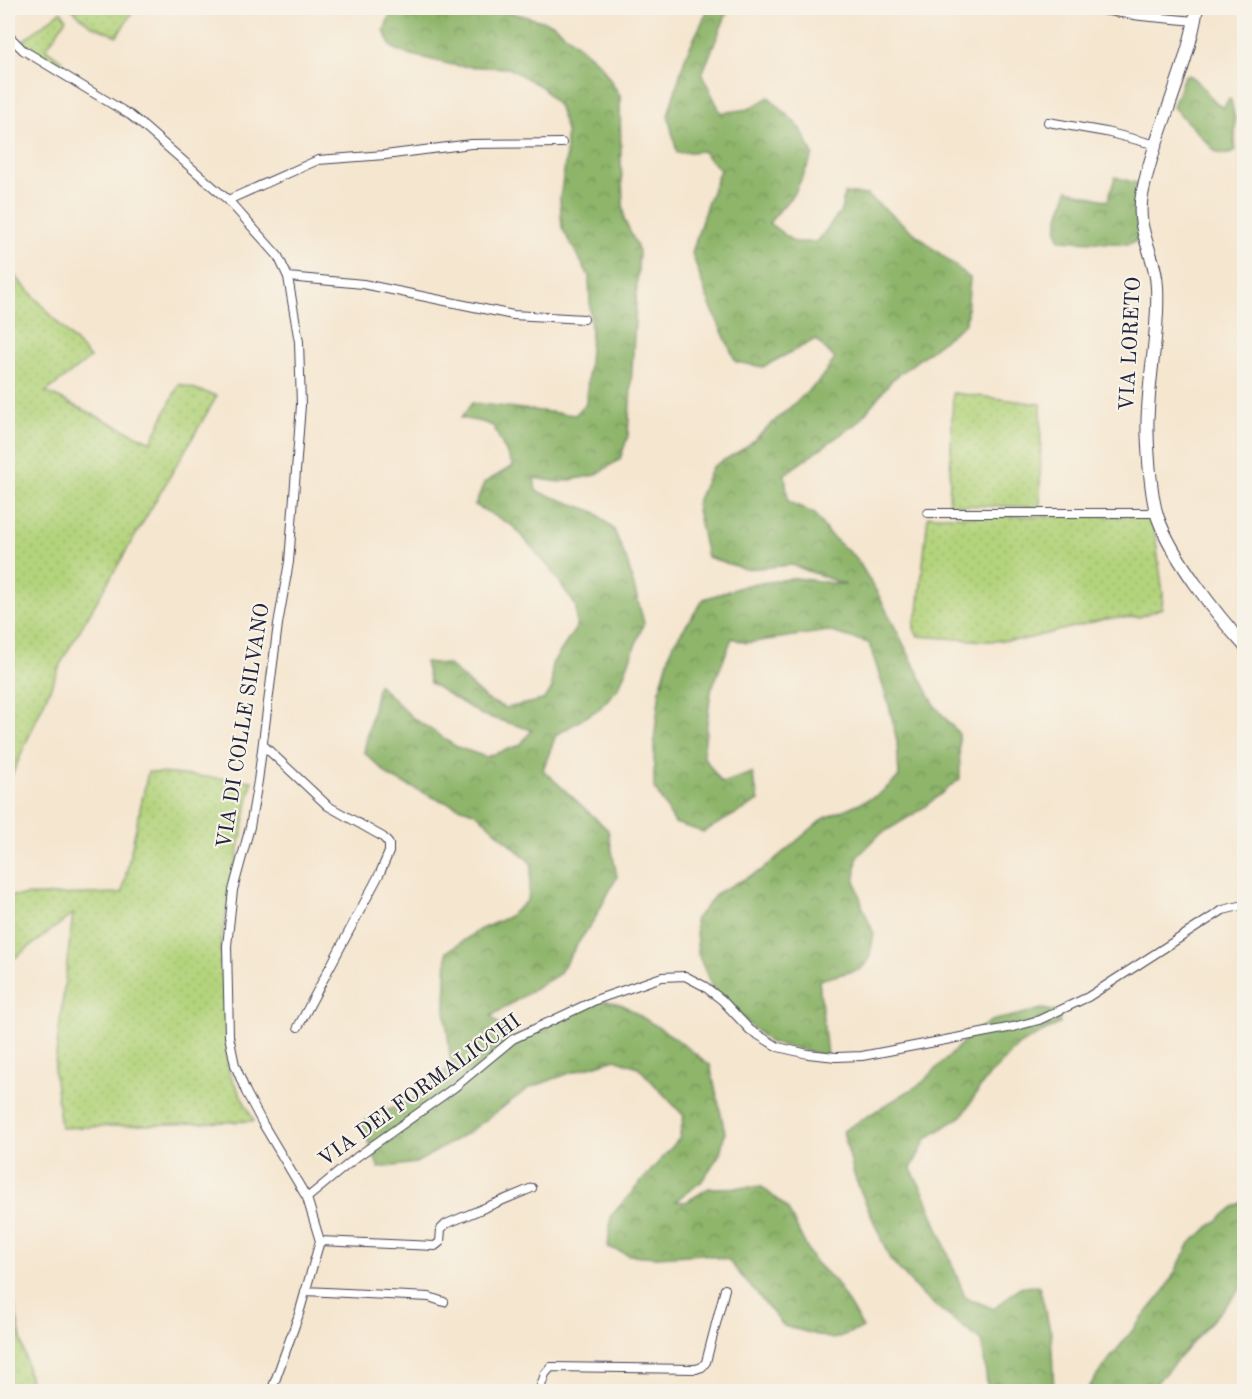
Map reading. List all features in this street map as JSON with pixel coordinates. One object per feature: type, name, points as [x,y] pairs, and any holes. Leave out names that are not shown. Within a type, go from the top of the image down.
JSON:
[{"type":"street","points":[[1088,8],[1195,21]]},
{"type":"street","name":"VIA LORETO","points":[[1197,8],[1195,21],[1148,172],[1140,210],[1142,231],[1154,263],[1157,282],[1157,314],[1147,421],[1156,513],[1184,566],[1224,621],[1245,645]]},
{"type":"street","name":"VIA DI COLLE SILVANO","points":[[8,36],[23,50],[130,115],[228,200],[272,249],[285,267],[288,277],[298,332],[301,405],[289,562],[277,630],[263,745],[250,826],[234,885],[228,921],[226,962],[232,1057],[246,1092],[307,1198],[320,1241]]},
{"type":"street","points":[[1048,122],[1120,135],[1157,145]]},
{"type":"street","points":[[228,200],[318,160],[385,155],[471,144],[562,143]]},
{"type":"street","points":[[288,277],[363,284],[513,315],[584,319]]},
{"type":"street","points":[[928,513],[1156,513]]},
{"type":"street","points":[[263,745],[328,806],[383,837],[389,844],[389,852],[380,873],[298,1027]]},
{"type":"street","name":"VIA DEI FORMALICCHI","points":[[307,1198],[358,1156],[461,1082],[513,1040],[598,999],[658,978],[677,975],[693,979],[715,994],[750,1030],[778,1047],[808,1054],[836,1057],[861,1056],[1039,1020],[1088,997],[1223,910],[1245,904]]},
{"type":"street","points":[[270,1392],[298,1317],[320,1241],[435,1246],[441,1241],[441,1229],[446,1224],[532,1188]]},
{"type":"street","points":[[539,1392],[544,1374],[551,1367],[696,1369],[702,1367],[706,1362],[725,1289]]},
{"type":"street","points":[[305,1291],[429,1297],[444,1302]]},
{"type":"green space","points":[[71,8],[135,8],[117,36],[90,25]]},
{"type":"green space","points":[[431,8],[513,13],[553,24],[601,65],[620,96],[624,219],[639,251],[628,436],[620,459],[596,475],[559,482],[534,478],[536,491],[595,512],[614,530],[627,561],[644,623],[619,687],[599,709],[556,735],[543,770],[608,830],[617,877],[594,920],[559,974],[491,1016],[513,1039],[598,999],[623,1005],[672,1036],[710,1065],[725,1132],[720,1154],[701,1182],[675,1201],[686,1202],[709,1188],[762,1187],[787,1208],[813,1260],[836,1283],[863,1328],[833,1339],[784,1326],[728,1260],[702,1254],[657,1257],[629,1255],[608,1247],[611,1216],[679,1139],[684,1116],[638,1067],[615,1059],[529,1088],[469,1132],[416,1163],[379,1168],[360,1123],[413,1099],[451,1065],[445,1008],[447,952],[479,930],[508,917],[528,900],[532,864],[476,813],[437,799],[390,777],[364,752],[378,684],[412,717],[457,747],[486,757],[520,745],[532,730],[482,715],[430,683],[425,662],[449,665],[487,700],[506,708],[543,700],[552,689],[552,664],[576,628],[576,606],[549,567],[513,526],[475,505],[484,483],[513,466],[493,426],[461,418],[472,403],[575,415],[586,404],[591,335],[589,276],[562,228],[560,199],[566,157],[566,131],[559,107],[542,87],[509,68],[457,66],[404,53],[391,47],[384,31],[390,15]]},
{"type":"green space","points":[[709,8],[729,8],[702,74],[721,113],[749,109],[769,97],[801,129],[813,155],[795,192],[769,223],[794,242],[817,242],[841,211],[844,193],[867,195],[970,278],[966,323],[892,380],[858,422],[785,474],[788,501],[815,514],[828,533],[857,559],[878,594],[935,706],[959,734],[960,779],[919,811],[879,835],[857,857],[855,880],[874,934],[869,959],[861,969],[819,980],[827,1056],[769,1042],[715,994],[698,954],[695,920],[717,893],[762,870],[823,819],[878,795],[899,777],[897,741],[889,705],[869,643],[828,631],[746,643],[732,638],[711,691],[703,756],[722,783],[752,773],[759,801],[703,832],[675,823],[654,787],[654,741],[660,689],[672,646],[704,599],[747,585],[796,578],[846,585],[792,565],[745,569],[707,557],[696,504],[712,467],[745,448],[818,382],[835,359],[816,339],[763,367],[736,362],[707,298],[692,253],[720,170],[702,151],[677,153],[668,115],[686,55]]},
{"type":"green space","points":[[61,11],[66,19],[46,49],[62,61],[59,64],[20,43]]},
{"type":"green space","points":[[1188,75],[1223,108],[1229,99],[1231,100],[1235,120],[1235,151],[1225,154],[1215,151],[1173,107],[1184,76]]},
{"type":"green space","points":[[1115,177],[1140,184],[1140,240],[1128,244],[1060,240],[1058,222],[1068,190],[1108,201]]},
{"type":"green space","points":[[8,268],[90,358],[46,392],[151,442],[179,384],[217,396],[64,657],[12,775],[8,773]]},
{"type":"green space","points":[[953,393],[1041,404],[1040,507],[949,505]]},
{"type":"green space","points":[[928,516],[1150,516],[1153,519],[1163,594],[1162,608],[1139,617],[1105,619],[1022,640],[986,641],[918,636],[914,630],[914,624],[918,612]]},
{"type":"green space","points":[[148,772],[252,781],[221,941],[229,1072],[254,1121],[61,1128],[54,1072],[73,914],[8,963],[8,896],[122,893]]},
{"type":"green space","points":[[1042,1009],[1057,1012],[1060,1023],[1019,1045],[985,1080],[962,1116],[927,1138],[911,1169],[925,1195],[965,1297],[994,1309],[1020,1287],[1039,1286],[1051,1333],[1054,1391],[988,1391],[982,1342],[923,1296],[890,1259],[855,1178],[843,1131],[922,1083],[971,1034],[991,1021]]},
{"type":"green space","points":[[1244,1201],[1244,1285],[1149,1391],[1086,1391],[1166,1289],[1190,1243]]},
{"type":"green space","points":[[8,1276],[32,1391],[8,1390]]}]
